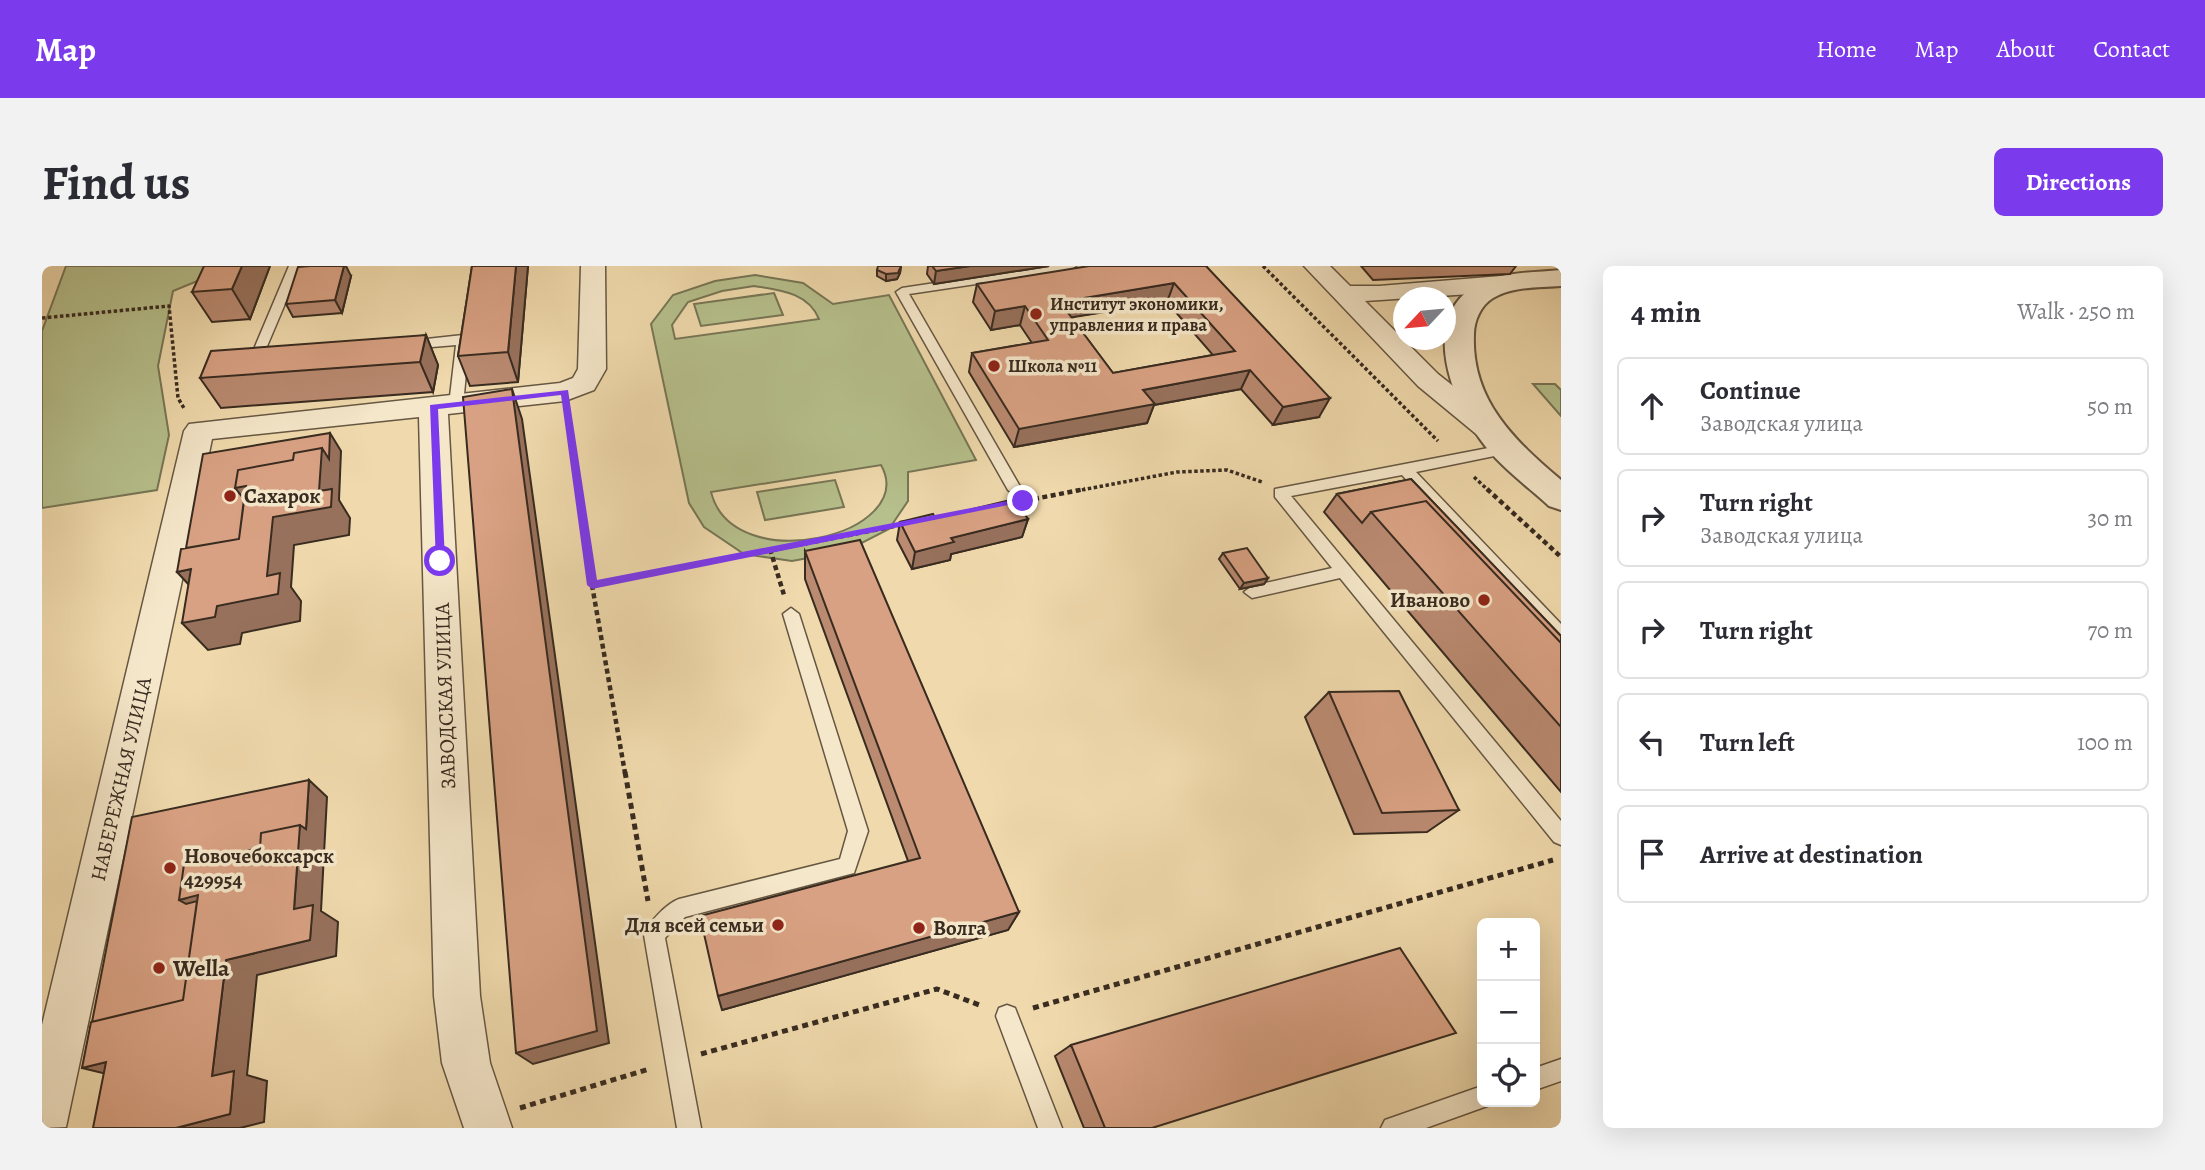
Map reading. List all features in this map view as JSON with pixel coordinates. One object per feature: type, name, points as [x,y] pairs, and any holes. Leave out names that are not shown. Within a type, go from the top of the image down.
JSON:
[{"type":"street","points":[[199,431],[565,392],[584,384],[592,369],[593,266]]},
{"type":"street","points":[[1316,266],[1428,380],[1500,440],[1561,498]]},
{"type":"street","points":[[1341,293],[1379,294],[1561,278]]},
{"type":"street","points":[[1500,440],[1468,387],[1457,350],[1459,325],[1467,307],[1481,294],[1502,284]]},
{"type":"street","name":"ЗАВОДСКАЯ УЛИЦА","points":[[445,406],[457,996],[466,1063],[488,1128]]},
{"type":"street","name":"НАБЕРЕЖНАЯ УЛИЦА","points":[[42,1127],[199,431]]},
{"type":"lane","points":[[285,354],[257,356],[295,266]]},
{"type":"lane","points":[[1019,495],[902,292],[1070,266]]},
{"type":"lane","points":[[394,346],[464,335],[445,406]]},
{"type":"lane","points":[[1500,440],[1455,458],[1280,494],[1561,836]]},
{"type":"lane","points":[[1404,468],[1561,635]]},
{"type":"lane","points":[[1252,592],[1344,571]]},
{"type":"lane","points":[[689,1128],[654,935],[679,909],[847,866],[858,831],[791,614]]},
{"type":"lane","points":[[1007,1016],[1050,1128]]},
{"type":"lane","points":[[1540,1077],[1561,1070]]},
{"type":"lane","points":[[1392,1128],[1431,1122],[1477,1099]]},
{"type":"path","points":[[1263,266],[1455,458],[1561,557]]},
{"type":"path","points":[[42,318],[169,306],[177,398],[199,431]]},
{"type":"path","points":[[565,392],[592,585],[654,935]]},
{"type":"path","points":[[1019,495],[1177,472],[1227,470],[1272,485],[1280,494]]},
{"type":"path","points":[[592,585],[916,521]]},
{"type":"path","points":[[770,549],[791,614]]},
{"type":"green space","points":[[66,266],[215,266],[212,275],[173,291],[158,366],[169,435],[157,490],[42,508],[42,331]]},
{"type":"green space","points":[[755,275],[803,283],[833,304],[889,295],[976,460],[908,472],[908,501],[889,529],[846,551],[792,561],[744,554],[704,527],[689,503],[651,324],[673,295],[715,281]],"holes":[[[754,286],[783,291],[800,298],[808,303],[819,319],[675,339],[672,325],[688,302],[722,291]],[[881,465],[886,490],[874,511],[850,528],[819,538],[785,541],[752,535],[726,519],[711,492]]]},
{"type":"green space","points":[[774,293],[783,315],[701,326],[694,304]]},
{"type":"green space","points":[[1533,384],[1555,384],[1561,390],[1561,416]]},
{"type":"green space","points":[[835,480],[844,507],[765,520],[757,492]]},
{"type":"building","points":[[204,266],[242,266],[232,289],[192,292]]},
{"type":"building","points":[[344,266],[335,300],[286,304],[298,267]]},
{"type":"building","points":[[472,266],[516,266],[508,352],[458,356]]},
{"type":"building","points":[[878,266],[901,266],[898,273],[886,274],[877,270]]},
{"type":"building","points":[[932,266],[970,266],[936,271]]},
{"type":"building","points":[[1089,266],[1206,266],[1330,398],[1283,407],[1250,370],[1143,390],[1155,404],[1019,429],[972,353],[1048,340],[1025,306],[995,311],[977,284]],"holes":[[[1174,283],[1235,351],[1113,373],[1060,302]]]},
{"type":"building","points":[[426,335],[420,362],[200,378],[211,351]]},
{"type":"building","points":[[512,389],[597,1031],[516,1053],[463,397]]},
{"type":"building","points":[[330,433],[329,459],[322,448],[294,453],[293,460],[238,470],[235,488],[244,499],[239,539],[186,548],[203,454]]},
{"type":"building","points":[[322,448],[319,491],[332,489],[331,507],[273,517],[267,576],[280,573],[278,594],[217,606],[215,617],[182,623],[191,569],[177,572],[181,549],[239,539],[246,486],[235,488],[238,470],[293,460],[294,453]]},
{"type":"building","points":[[1411,479],[1561,636],[1561,643],[1426,501],[1371,512],[1362,523],[1337,494]]},
{"type":"building","points":[[1015,499],[1028,519],[951,538],[954,542],[915,552],[900,522],[933,514],[935,518]]},
{"type":"building","points":[[1426,501],[1561,643],[1561,727],[1371,512]]},
{"type":"building","points":[[860,540],[1019,912],[718,996],[700,916],[920,858],[805,551]]},
{"type":"building","points":[[1247,548],[1268,578],[1244,583],[1223,553]]},
{"type":"building","points":[[1399,691],[1459,810],[1382,813],[1329,692]]},
{"type":"building","points":[[309,780],[306,829],[300,825],[261,833],[260,848],[184,864],[179,900],[186,904],[197,901],[183,1000],[92,1022],[132,817]]},
{"type":"building","points":[[300,825],[294,909],[313,905],[310,940],[226,960],[212,1076],[234,1071],[230,1114],[176,1128],[93,1128],[106,1062],[82,1068],[91,1022],[183,1000],[198,895],[179,900],[184,864],[260,848],[261,833]]},
{"type":"building","points":[[1400,948],[1456,1033],[1152,1128],[1105,1128],[1071,1045]]},
{"type":"place","name":"Институт экономики, управления и права","points":[[1036,314]]},
{"type":"place","name":"Школа №11","points":[[994,366]]},
{"type":"place","name":"Сахарок","points":[[230,496]]},
{"type":"place","name":"Иваново","points":[[1484,600]]},
{"type":"place","name":"Новочебоксарск 429954","points":[[170,868]]},
{"type":"place","name":"Для всей семьи","points":[[778,925]]},
{"type":"place","name":"Волга","points":[[919,928]]},
{"type":"place","name":"Wella","points":[[159,968]]},
{"type":"route","points":[[440,561],[433,407],[565,392],[592,585],[1023,501]]}]
